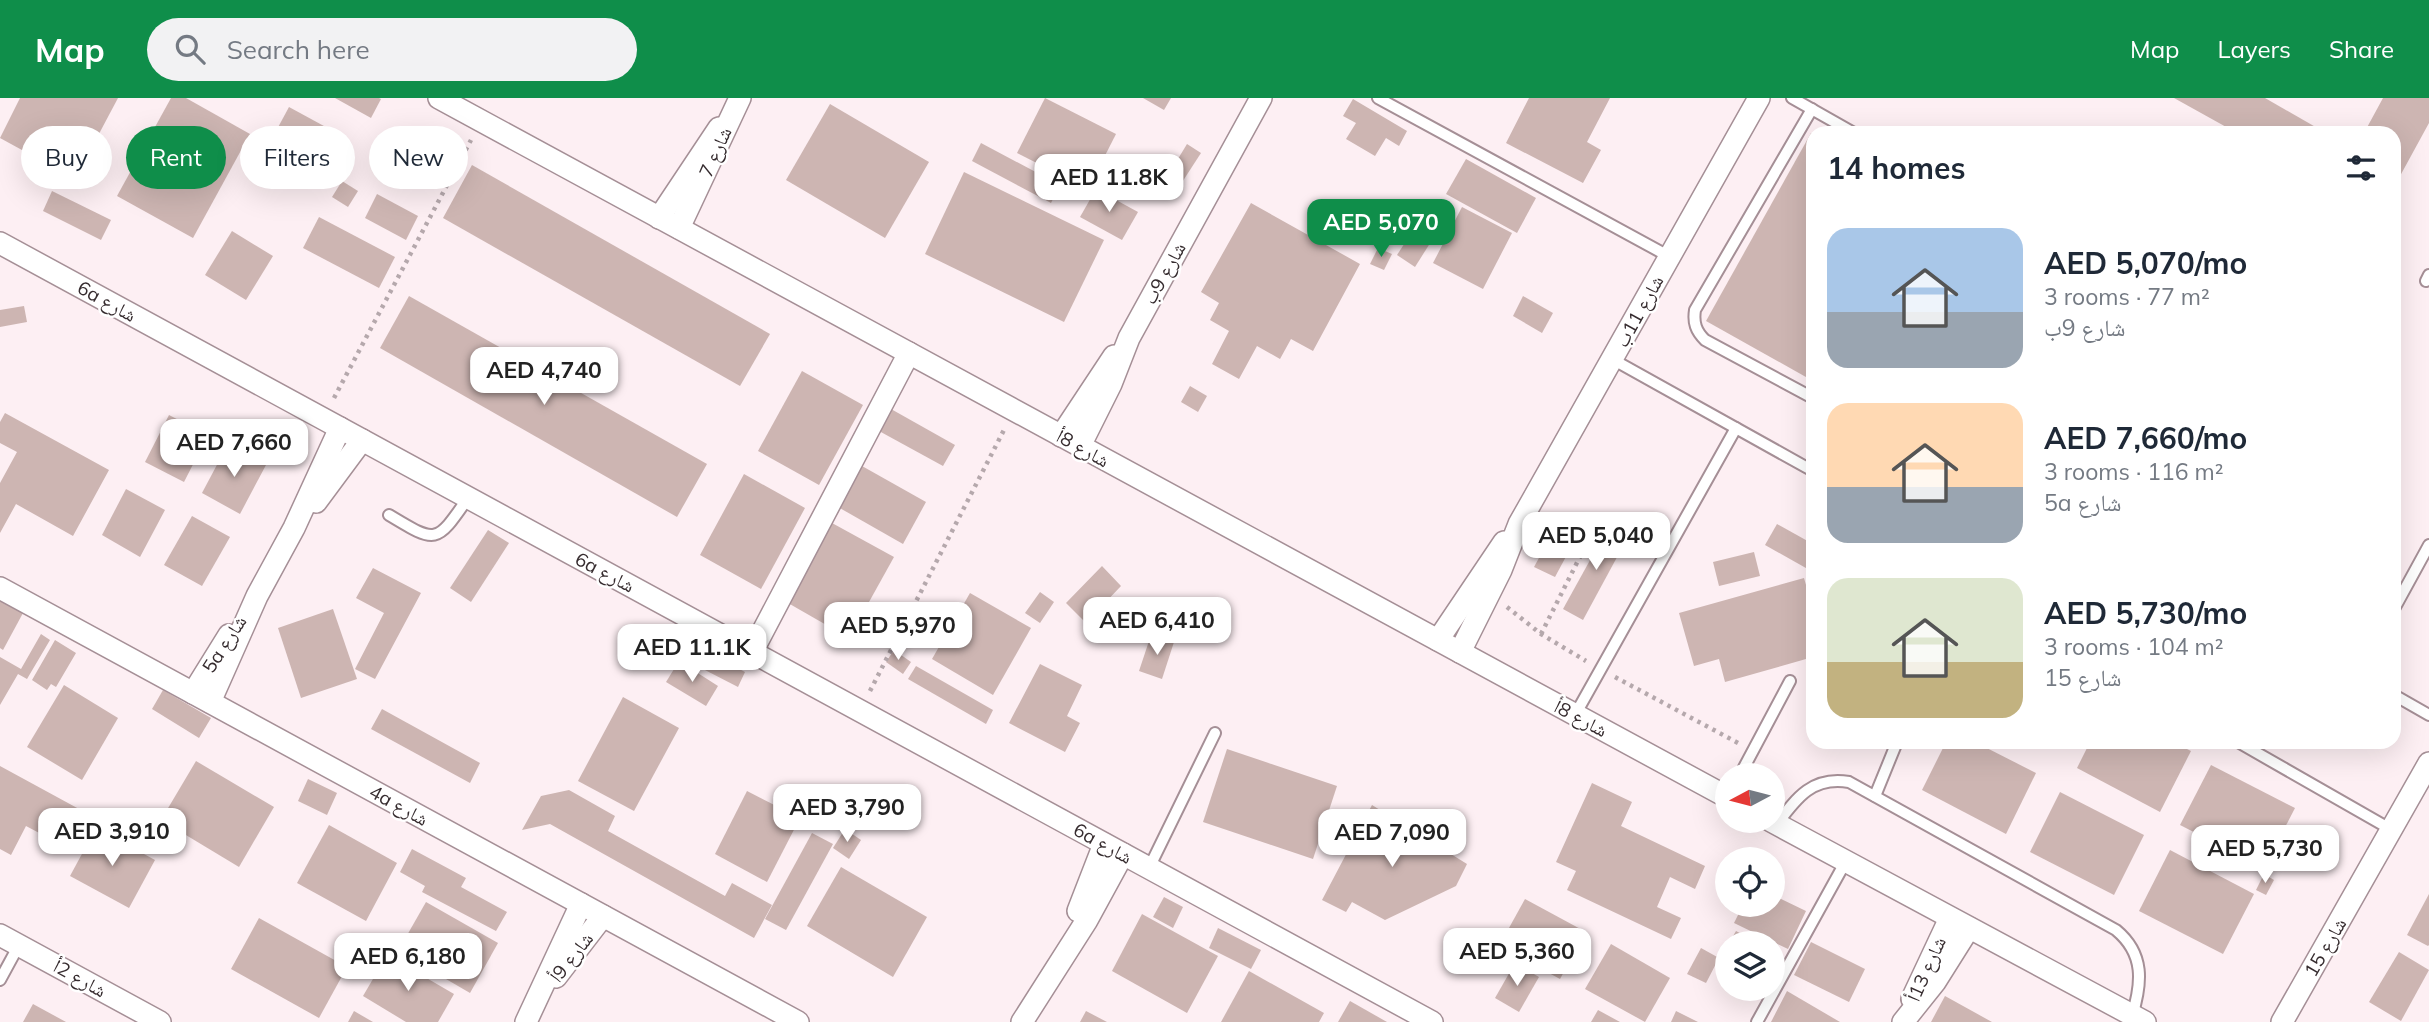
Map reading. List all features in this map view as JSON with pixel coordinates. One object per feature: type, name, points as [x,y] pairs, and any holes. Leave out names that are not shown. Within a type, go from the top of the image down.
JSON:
[{"type":"street","name":"شارع 8أ","points":[[439,98],[1715,791]]},
{"type":"street","name":"شارع 9ب","points":[[1080,446],[1111,384],[1129,338],[1261,98]]},
{"type":"street","name":"شارع 11ب","points":[[1460,652],[1490,593],[1519,524],[1759,98]]},
{"type":"street","name":"شارع 7","points":[[659,218],[701,152],[736,106]]},
{"type":"street","name":"شارع 7","points":[[679,229],[714,160],[736,106]]},
{"type":"street","name":"6a شارع","points":[[0,243],[1432,1022]]},
{"type":"street","name":"شارع 9ب","points":[[1061,436],[1085,396],[1129,338]]},
{"type":"street","points":[[752,652],[909,353]]},
{"type":"street","name":"5a شارع","points":[[202,698],[294,527],[331,423]]},
{"type":"street","name":"5a شارع","points":[[294,527],[362,440]]},
{"type":"street","name":"شارع 11ب","points":[[1438,640],[1475,582],[1519,524]]},
{"type":"street","name":"4a شارع","points":[[0,588],[798,1022]]},
{"type":"street","name":"شارع 15","points":[[2282,1022],[2429,763]]},
{"type":"street","points":[[1785,828],[2138,1020]]},
{"type":"street","points":[[1025,1020],[1087,920],[1113,849]]},
{"type":"street","name":"شارع 9أ","points":[[526,1022],[581,904]]},
{"type":"street","name":"شارع 9أ","points":[[538,997],[574,956],[603,916]]},
{"type":"street","name":"شارع 13أ","points":[[1904,1021],[1950,918]]},
{"type":"street","name":"شارع 13أ","points":[[1904,1021],[1935,982],[1969,928]]},
{"type":"street","name":"شارع 2أ","points":[[0,935],[160,1022]]},
{"type":"lane","points":[[1378,98],[1670,257]]},
{"type":"lane","points":[[1792,98],[1842,126]]},
{"type":"lane","points":[[1806,394],[1705,340],[1695,327],[1694,319],[1695,310],[1812,109]]},
{"type":"lane","points":[[1612,359],[1806,467]]},
{"type":"lane","points":[[1575,715],[1736,428]]},
{"type":"lane","points":[[389,515],[422,534],[435,536],[447,529],[468,498]]},
{"type":"lane","points":[[2401,596],[2429,545]]},
{"type":"lane","points":[[1746,763],[1790,681]]},
{"type":"lane","points":[[2401,700],[2429,715]]},
{"type":"lane","points":[[1149,868],[1215,733]]},
{"type":"lane","points":[[1875,796],[1894,749]]},
{"type":"lane","points":[[2250,749],[2392,830]]},
{"type":"lane","points":[[1785,810],[1800,794],[1818,783],[1828,780],[1849,782],[2124,937],[2135,953],[2140,972],[2138,1020]]},
{"type":"lane","points":[[1757,1022],[1846,861]]},
{"type":"lane","points":[[0,980],[19,945]]},
{"type":"path","points":[[331,423],[481,121]]},
{"type":"path","points":[[860,711],[1014,410]]},
{"type":"path","points":[[1541,634],[1593,531]]},
{"type":"path","points":[[1490,593],[1541,634],[1600,669],[1753,751]]},
{"type":"building","points":[[20,98],[118,98],[103,126],[21,126],[21,149],[0,138]]},
{"type":"building","points":[[171,98],[186,98],[240,128],[240,152],[226,178],[226,126],[156,126]]},
{"type":"building","points":[[335,98],[379,98],[381,99],[371,118]]},
{"type":"building","points":[[1045,98],[1116,134],[1088,189],[1017,153]]},
{"type":"building","points":[[1143,98],[1171,98],[1164,110]]},
{"type":"building","points":[[1529,98],[1610,98],[1587,142],[1601,150],[1583,183],[1506,143]]},
{"type":"building","points":[[2174,98],[2265,98],[2314,126],[2224,126]]},
{"type":"building","points":[[2383,98],[2429,98],[2429,123],[2401,174],[2401,126],[2368,126]]},
{"type":"building","points":[[1353,99],[1407,131],[1399,146],[1386,138],[1375,156],[1346,139],[1356,123],[1343,116]]},
{"type":"building","points":[[830,104],[929,162],[885,238],[786,180]]},
{"type":"building","points":[[289,107],[324,126],[279,126]]},
{"type":"building","points":[[1806,142],[1806,377],[1706,321]]},
{"type":"building","points":[[981,143],[1060,185],[1051,203],[972,161]]},
{"type":"building","points":[[1187,144],[1201,153],[1177,190],[1164,182]]},
{"type":"building","points":[[1466,159],[1536,198],[1517,233],[1446,194]]},
{"type":"building","points":[[472,165],[770,334],[740,386],[443,218],[459,189],[468,189],[468,172]]},
{"type":"building","points":[[964,172],[1104,240],[1064,322],[925,254]]},
{"type":"building","points":[[126,180],[126,189],[220,189],[193,238],[117,196]]},
{"type":"building","points":[[337,189],[358,191],[348,207],[332,197]]},
{"type":"building","points":[[1096,189],[1138,212],[1122,240],[1080,217]]},
{"type":"building","points":[[52,191],[111,220],[101,240],[43,211]]},
{"type":"building","points":[[377,194],[418,216],[406,240],[365,218]]},
{"type":"building","points":[[1251,203],[1360,264],[1313,351],[1291,339],[1280,359],[1257,346],[1239,379],[1212,364],[1229,331],[1210,320],[1219,303],[1201,292]]},
{"type":"building","points":[[1462,207],[1512,233],[1483,289],[1433,263]]},
{"type":"building","points":[[319,217],[395,257],[379,288],[303,248]]},
{"type":"building","points":[[1421,218],[1439,229],[1415,267],[1397,255]]},
{"type":"building","points":[[232,231],[273,256],[246,300],[205,275]]},
{"type":"building","points":[[1378,248],[1392,254],[1384,270],[1370,264]]},
{"type":"building","points":[[409,296],[707,464],[677,517],[380,348]]},
{"type":"building","points":[[1523,296],[1553,313],[1542,333],[1513,316]]},
{"type":"building","points":[[24,306],[27,322],[0,327],[0,310]]},
{"type":"building","points":[[802,371],[863,405],[819,485],[758,451]]},
{"type":"building","points":[[1190,386],[1207,396],[1198,412],[1181,402]]},
{"type":"building","points":[[891,409],[955,445],[943,466],[879,431]]},
{"type":"building","points":[[5,413],[109,470],[73,536],[16,504],[0,533],[0,483],[17,452],[0,443],[0,422]]},
{"type":"building","points":[[169,415],[208,435],[184,482],[145,462]]},
{"type":"building","points":[[228,444],[266,465],[240,514],[202,493]]},
{"type":"building","points":[[862,466],[926,502],[903,544],[838,507]]},
{"type":"building","points":[[744,474],[805,508],[761,589],[700,555]]},
{"type":"building","points":[[126,489],[165,510],[140,557],[102,535]]},
{"type":"building","points":[[192,516],[230,537],[202,586],[164,565]]},
{"type":"building","points":[[832,523],[894,557],[849,638],[788,603]]},
{"type":"building","points":[[1610,524],[1629,535],[1583,620],[1563,609]]},
{"type":"building","points":[[1777,524],[1806,540],[1806,568],[1765,545]]},
{"type":"building","points":[[1556,527],[1576,538],[1555,577],[1534,567]]},
{"type":"building","points":[[488,530],[509,543],[471,602],[450,588]]},
{"type":"building","points":[[1754,552],[1760,576],[1719,586],[1713,562]]},
{"type":"building","points":[[1102,566],[1121,586],[1101,607],[1130,636],[1124,642],[1112,631],[1104,641],[1066,603]]},
{"type":"building","points":[[373,568],[421,593],[375,679],[355,669],[384,613],[356,598]]},
{"type":"building","points":[[1804,578],[1806,659],[1725,682],[1719,659],[1694,666],[1679,613]]},
{"type":"building","points":[[1040,592],[1054,602],[1040,623],[1025,613]]},
{"type":"building","points":[[970,593],[1031,628],[993,695],[932,659]]},
{"type":"building","points":[[0,600],[23,613],[3,650],[0,648]]},
{"type":"building","points":[[333,609],[357,679],[301,698],[278,628]]},
{"type":"building","points":[[41,634],[50,640],[27,679],[18,674],[0,705],[0,657],[21,669]]},
{"type":"building","points":[[1151,635],[1174,642],[1162,679],[1139,671]]},
{"type":"building","points":[[676,636],[745,672],[738,687],[668,651]]},
{"type":"building","points":[[55,640],[76,653],[56,687],[51,684],[47,690],[32,680]]},
{"type":"building","points":[[894,650],[911,662],[903,674],[886,662]]},
{"type":"building","points":[[679,661],[718,686],[706,706],[666,682]]},
{"type":"building","points":[[1040,664],[1082,685],[1067,716],[1080,723],[1065,752],[1009,723]]},
{"type":"building","points":[[916,666],[993,710],[986,724],[908,679]]},
{"type":"building","points":[[64,685],[118,718],[82,780],[27,747]]},
{"type":"building","points":[[163,690],[211,718],[199,738],[152,709]]},
{"type":"building","points":[[623,697],[679,728],[634,811],[578,781]]},
{"type":"building","points":[[382,709],[480,763],[470,783],[371,729]]},
{"type":"building","points":[[1227,749],[1337,786],[1313,859],[1203,822]]},
{"type":"building","points":[[1942,749],[1989,749],[2036,773],[2006,834],[1922,790]]},
{"type":"building","points":[[2086,749],[2191,751],[2160,812],[2077,768]]},
{"type":"building","points":[[196,761],[274,807],[239,867],[161,820]]},
{"type":"building","points":[[2211,765],[2295,808],[2264,868],[2180,825]]},
{"type":"building","points":[[0,766],[79,809],[60,844],[26,826],[11,855],[0,849]]},
{"type":"building","points":[[308,779],[337,793],[327,815],[298,801]]},
{"type":"building","points":[[1592,783],[1632,802],[1621,826],[1705,866],[1695,889],[1670,877],[1657,907],[1681,918],[1671,939],[1567,890],[1576,871],[1556,862]]},
{"type":"building","points":[[569,790],[615,816],[608,831],[725,896],[732,883],[772,905],[754,938],[550,824],[522,830],[541,796]]},
{"type":"building","points":[[747,791],[800,818],[767,882],[715,854]]},
{"type":"building","points":[[2060,792],[2144,835],[2114,895],[2030,852]]},
{"type":"building","points":[[1372,805],[1467,864],[1456,886],[1385,920],[1352,902],[1346,912],[1322,900]]},
{"type":"building","points":[[329,825],[397,863],[366,921],[297,883]]},
{"type":"building","points":[[96,828],[155,860],[129,908],[70,876]]},
{"type":"building","points":[[845,829],[861,840],[849,859],[833,848]]},
{"type":"building","points":[[812,833],[833,844],[786,930],[765,919]]},
{"type":"building","points":[[412,849],[466,878],[461,887],[507,912],[496,931],[422,892],[425,886],[400,872]]},
{"type":"building","points":[[2170,850],[2254,894],[2223,954],[2139,911]]},
{"type":"building","points":[[841,867],[927,917],[893,977],[807,926]]},
{"type":"building","points":[[2264,874],[2274,880],[2266,895],[2256,890]]},
{"type":"building","points":[[2429,894],[2429,945],[2428,946],[2407,935]]},
{"type":"building","points":[[1164,897],[1183,907],[1173,928],[1153,917]]},
{"type":"building","points":[[1525,899],[1586,932],[1560,979],[1499,946]]},
{"type":"building","points":[[1785,901],[1806,911],[1788,949],[1785,948],[1785,931],[1751,931],[1734,923],[1737,917],[1785,917]]},
{"type":"building","points":[[426,902],[498,943],[470,993],[398,951]]},
{"type":"building","points":[[1142,914],[1218,956],[1187,1013],[1112,971]]},
{"type":"building","points":[[259,918],[347,967],[319,1018],[231,969]]},
{"type":"building","points":[[1218,928],[1261,950],[1251,969],[1209,948]]},
{"type":"building","points":[[1811,942],[1865,969],[1849,1002],[1794,975]]},
{"type":"building","points":[[1611,944],[1670,978],[1645,1022],[1585,989]]},
{"type":"building","points":[[1701,948],[1715,956],[1715,966],[1706,983],[1687,974]]},
{"type":"building","points":[[2399,952],[2429,970],[2401,1021],[2369,1002]]},
{"type":"building","points":[[387,955],[454,994],[438,1022],[406,1022],[363,996]]},
{"type":"building","points":[[1515,963],[1539,977],[1519,1012],[1495,998]]},
{"type":"building","points":[[1249,971],[1324,1013],[1319,1022],[1221,1022]]},
{"type":"building","points":[[1787,991],[1840,1022],[1771,1022],[1782,1001],[1785,1001]]},
{"type":"building","points":[[1945,996],[1992,1022],[1931,1022]]},
{"type":"building","points":[[1350,1001],[1387,1022],[1338,1022]]},
{"type":"building","points":[[33,1004],[66,1022],[23,1022]]},
{"type":"building","points":[[1598,1010],[1620,1022],[1591,1022]]},
{"type":"building","points":[[354,1011],[373,1022],[348,1022]]},
{"type":"building","points":[[1086,1011],[1107,1022],[1080,1022]]},
{"type":"building","points":[[1676,1011],[1698,1022],[1671,1022]]}]
